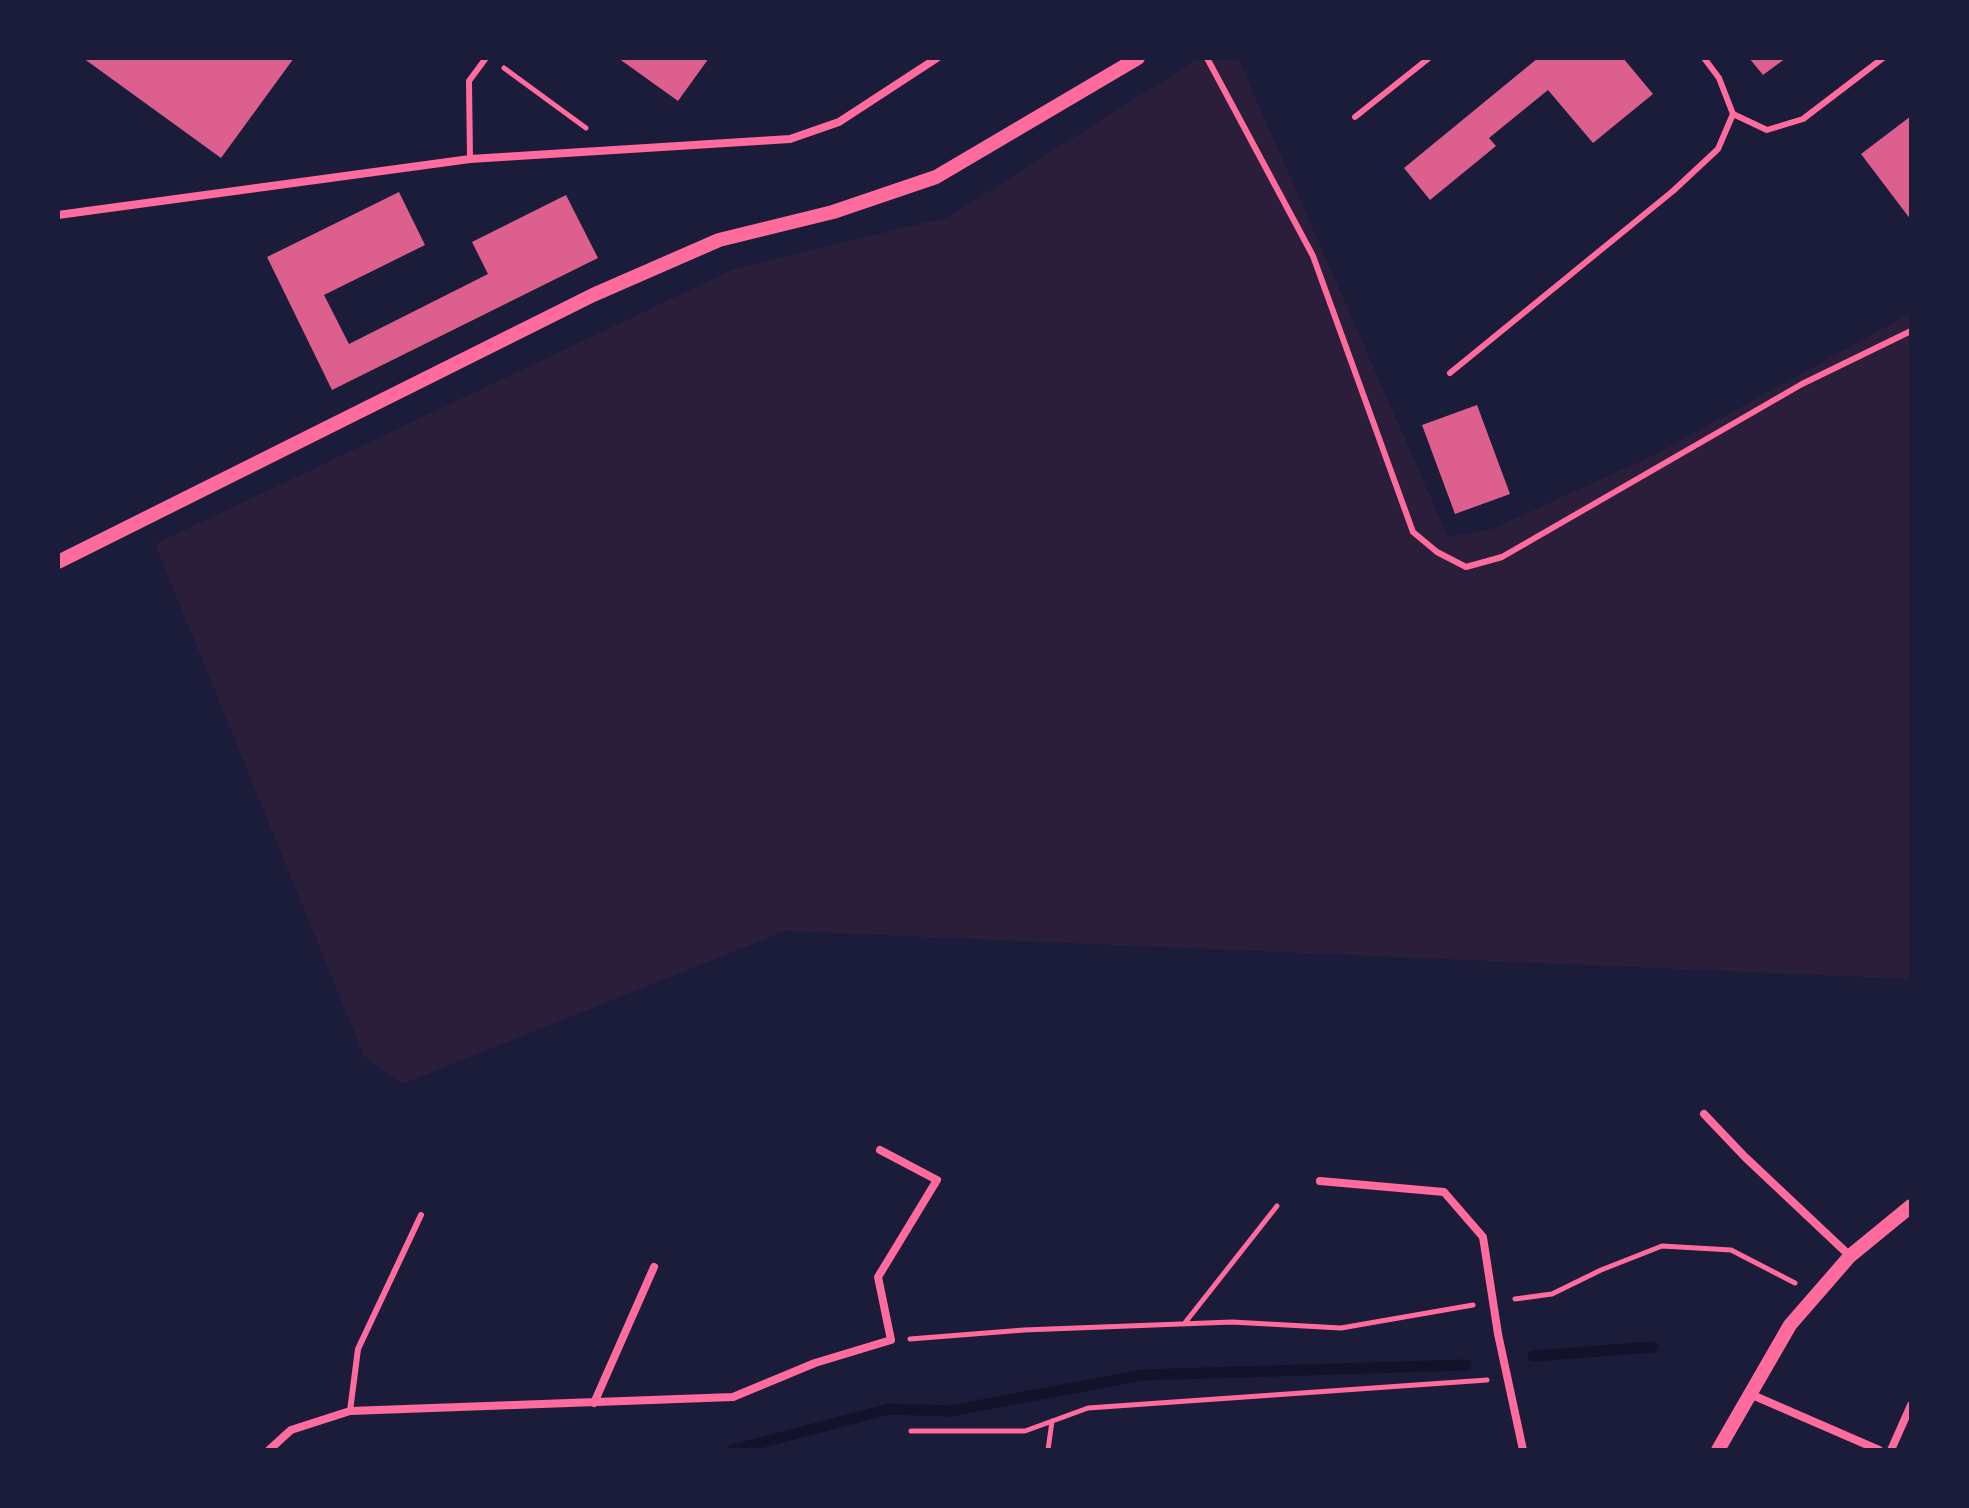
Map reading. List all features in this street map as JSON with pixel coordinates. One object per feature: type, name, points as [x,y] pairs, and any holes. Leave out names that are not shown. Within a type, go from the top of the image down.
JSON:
[{"type":"street","points":[[58,215],[470,159],[790,139],[839,122],[937,58]]},
{"type":"street","points":[[58,562],[607,289],[719,240],[833,212],[936,177],[1138,58]]},
{"type":"street","points":[[1704,1114],[1850,1256]]},
{"type":"street","points":[[269,1450],[291,1430],[350,1411],[733,1397],[815,1363],[891,1340],[878,1277],[937,1180],[880,1150]]},
{"type":"street","points":[[1320,1181],[1444,1192],[1483,1237],[1523,1450]]},
{"type":"street","points":[[1718,1450],[1790,1325],[1850,1256],[1911,1206]]},
{"type":"street","points":[[594,1403],[654,1267]]},
{"type":"street","points":[[1749,1394],[1879,1450]]},
{"type":"street","points":[[1891,1450],[1911,1405]]},
{"type":"lane","points":[[470,159],[469,81],[486,58]]},
{"type":"lane","points":[[1207,58],[1313,256],[1413,532],[1437,552],[1466,567],[1502,557],[1802,384],[1911,331]]},
{"type":"lane","points":[[1355,117],[1429,58]]},
{"type":"lane","points":[[1704,58],[1719,78],[1733,114],[1767,130],[1803,119],[1883,58]]},
{"type":"lane","points":[[1450,373],[1673,191],[1718,149],[1733,114]]},
{"type":"lane","points":[[350,1411],[358,1349],[421,1215]]},
{"type":"path","points":[[503,67],[616,150]]},
{"type":"path","points":[[1184,1324],[1277,1206]]},
{"type":"path","points":[[891,1340],[1024,1330],[1232,1322],[1341,1328],[1552,1294],[1662,1246],[1731,1250],[1817,1294]]},
{"type":"path","points":[[911,1431],[1025,1431],[1088,1408],[1508,1378]]},
{"type":"path","points":[[1048,1450],[1052,1421]]},
{"type":"shaded area","points":[[1199,58],[1238,58],[1448,537],[1492,529],[1652,456],[1911,313],[1911,979],[785,931],[402,1084],[364,1056],[155,544],[734,269],[948,217]]},
{"type":"building","points":[[83,58],[294,58],[221,158]]},
{"type":"building","points":[[618,58],[709,58],[678,101]]},
{"type":"building","points":[[1538,58],[1623,58],[1653,94],[1593,143],[1548,90],[1489,138],[1496,146],[1430,200],[1404,168]]},
{"type":"building","points":[[1749,58],[1786,58],[1763,75]]},
{"type":"building","points":[[1911,116],[1911,220],[1861,154]]},
{"type":"building","points":[[399,192],[425,245],[324,295],[349,344],[488,274],[472,242],[566,195],[598,258],[332,390],[267,257]]},
{"type":"building","points":[[1477,405],[1510,494],[1455,514],[1422,425]]},
{"type":"waterway","points":[[1533,1356],[1653,1347]]},
{"type":"waterway","points":[[733,1450],[889,1409],[950,1411],[1143,1375],[1466,1365]]}]
